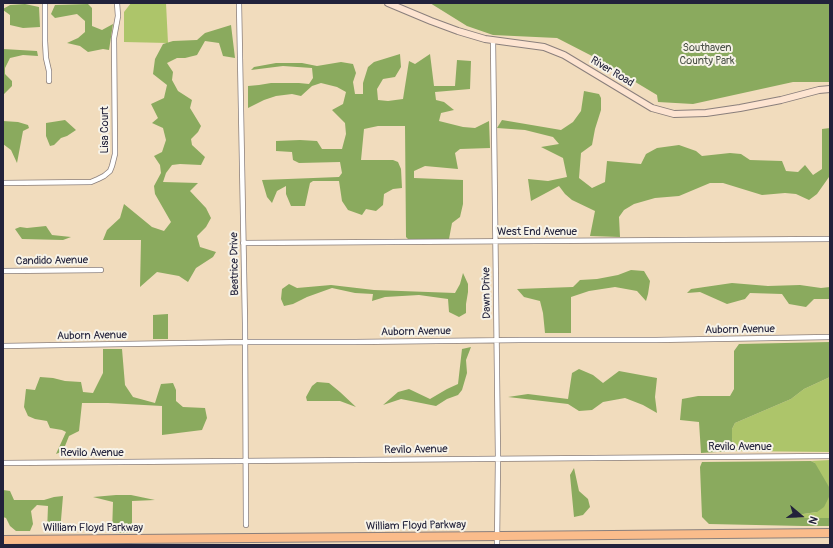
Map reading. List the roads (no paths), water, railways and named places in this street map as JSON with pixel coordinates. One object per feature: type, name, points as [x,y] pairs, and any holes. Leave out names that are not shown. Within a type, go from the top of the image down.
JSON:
[{"type":"highway","name":"William Floyd Parkway","points":[[3,540],[830,533]]},
{"type":"street","points":[[45,3],[45,47],[49,81]]},
{"type":"street","name":"Lisa Court","points":[[3,183],[91,182],[104,176],[110,171],[115,154],[114,38],[118,16],[117,3]]},
{"type":"street","name":"Beatrice Drive","points":[[239,3],[245,342],[246,525]]},
{"type":"street","name":"River Road","points":[[388,3],[431,21],[485,39],[544,47],[557,52],[652,108],[674,114],[706,113],[740,108],[781,100],[819,90],[830,90]]},
{"type":"street","name":"Dawn Drive","points":[[493,40],[498,458],[497,545]]},
{"type":"street","name":"West End Avenue","points":[[243,243],[830,239]]},
{"type":"street","name":"Candido Avenue","points":[[3,271],[101,270]]},
{"type":"street","name":"Auborn Avenue","points":[[3,346],[245,342],[830,338]]},
{"type":"street","name":"Revilo Avenue","points":[[3,463],[830,456]]},
{"type":"park label","name":"Southaven County Park","points":[[707,54]]}]
